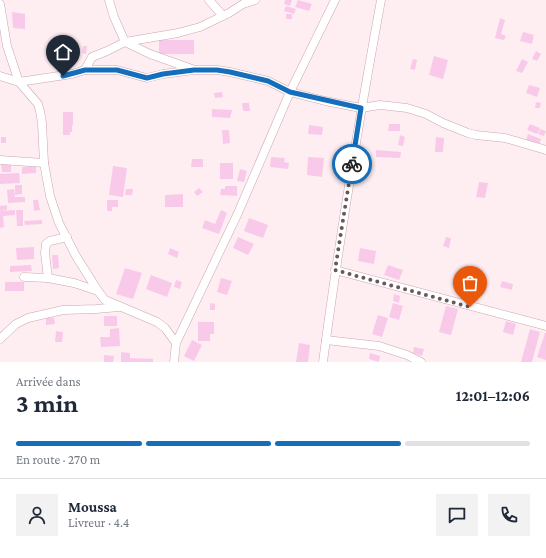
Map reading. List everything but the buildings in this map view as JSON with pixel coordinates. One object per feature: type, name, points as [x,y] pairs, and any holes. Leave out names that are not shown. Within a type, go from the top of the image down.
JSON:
[{"type":"street","points":[[109,0],[114,17],[125,42],[150,54],[194,70]]},
{"type":"street","points":[[209,0],[223,16]]},
{"type":"street","points":[[85,70],[92,57],[125,42],[178,33],[200,26],[223,16],[243,4],[255,0]]},
{"type":"street","points":[[174,362],[176,343],[238,213],[290,92],[335,0]]},
{"type":"street","points":[[323,362],[335,270],[361,108],[381,0]]},
{"type":"street","points":[[0,4],[7,46],[19,82],[38,104],[42,123],[44,162],[54,212],[76,256],[105,300],[156,322],[165,328],[176,343]]},
{"type":"street","points":[[0,76],[19,82],[72,74],[85,70],[117,70],[147,78],[163,74],[194,70],[217,70],[268,81],[290,92],[361,108],[380,105],[407,108],[426,114],[443,124],[468,133],[505,138],[546,150]]},
{"type":"street","points":[[0,160],[44,162]]},
{"type":"street","points":[[48,278],[45,253],[46,244],[50,241],[67,237]]},
{"type":"street","points":[[335,270],[546,326]]},
{"type":"street","points":[[24,277],[48,278],[74,283],[98,291]]},
{"type":"street","points":[[0,339],[16,324],[28,318],[63,310],[120,307]]},
{"type":"street","points":[[326,340],[379,346],[407,355],[422,362]]},
{"type":"way so far","points":[[352,164],[335,270],[470,307]]},
{"type":"route","points":[[63,76],[85,70],[117,70],[147,78],[163,74],[194,70],[217,70],[268,81],[290,92],[361,108],[352,164]]}]
